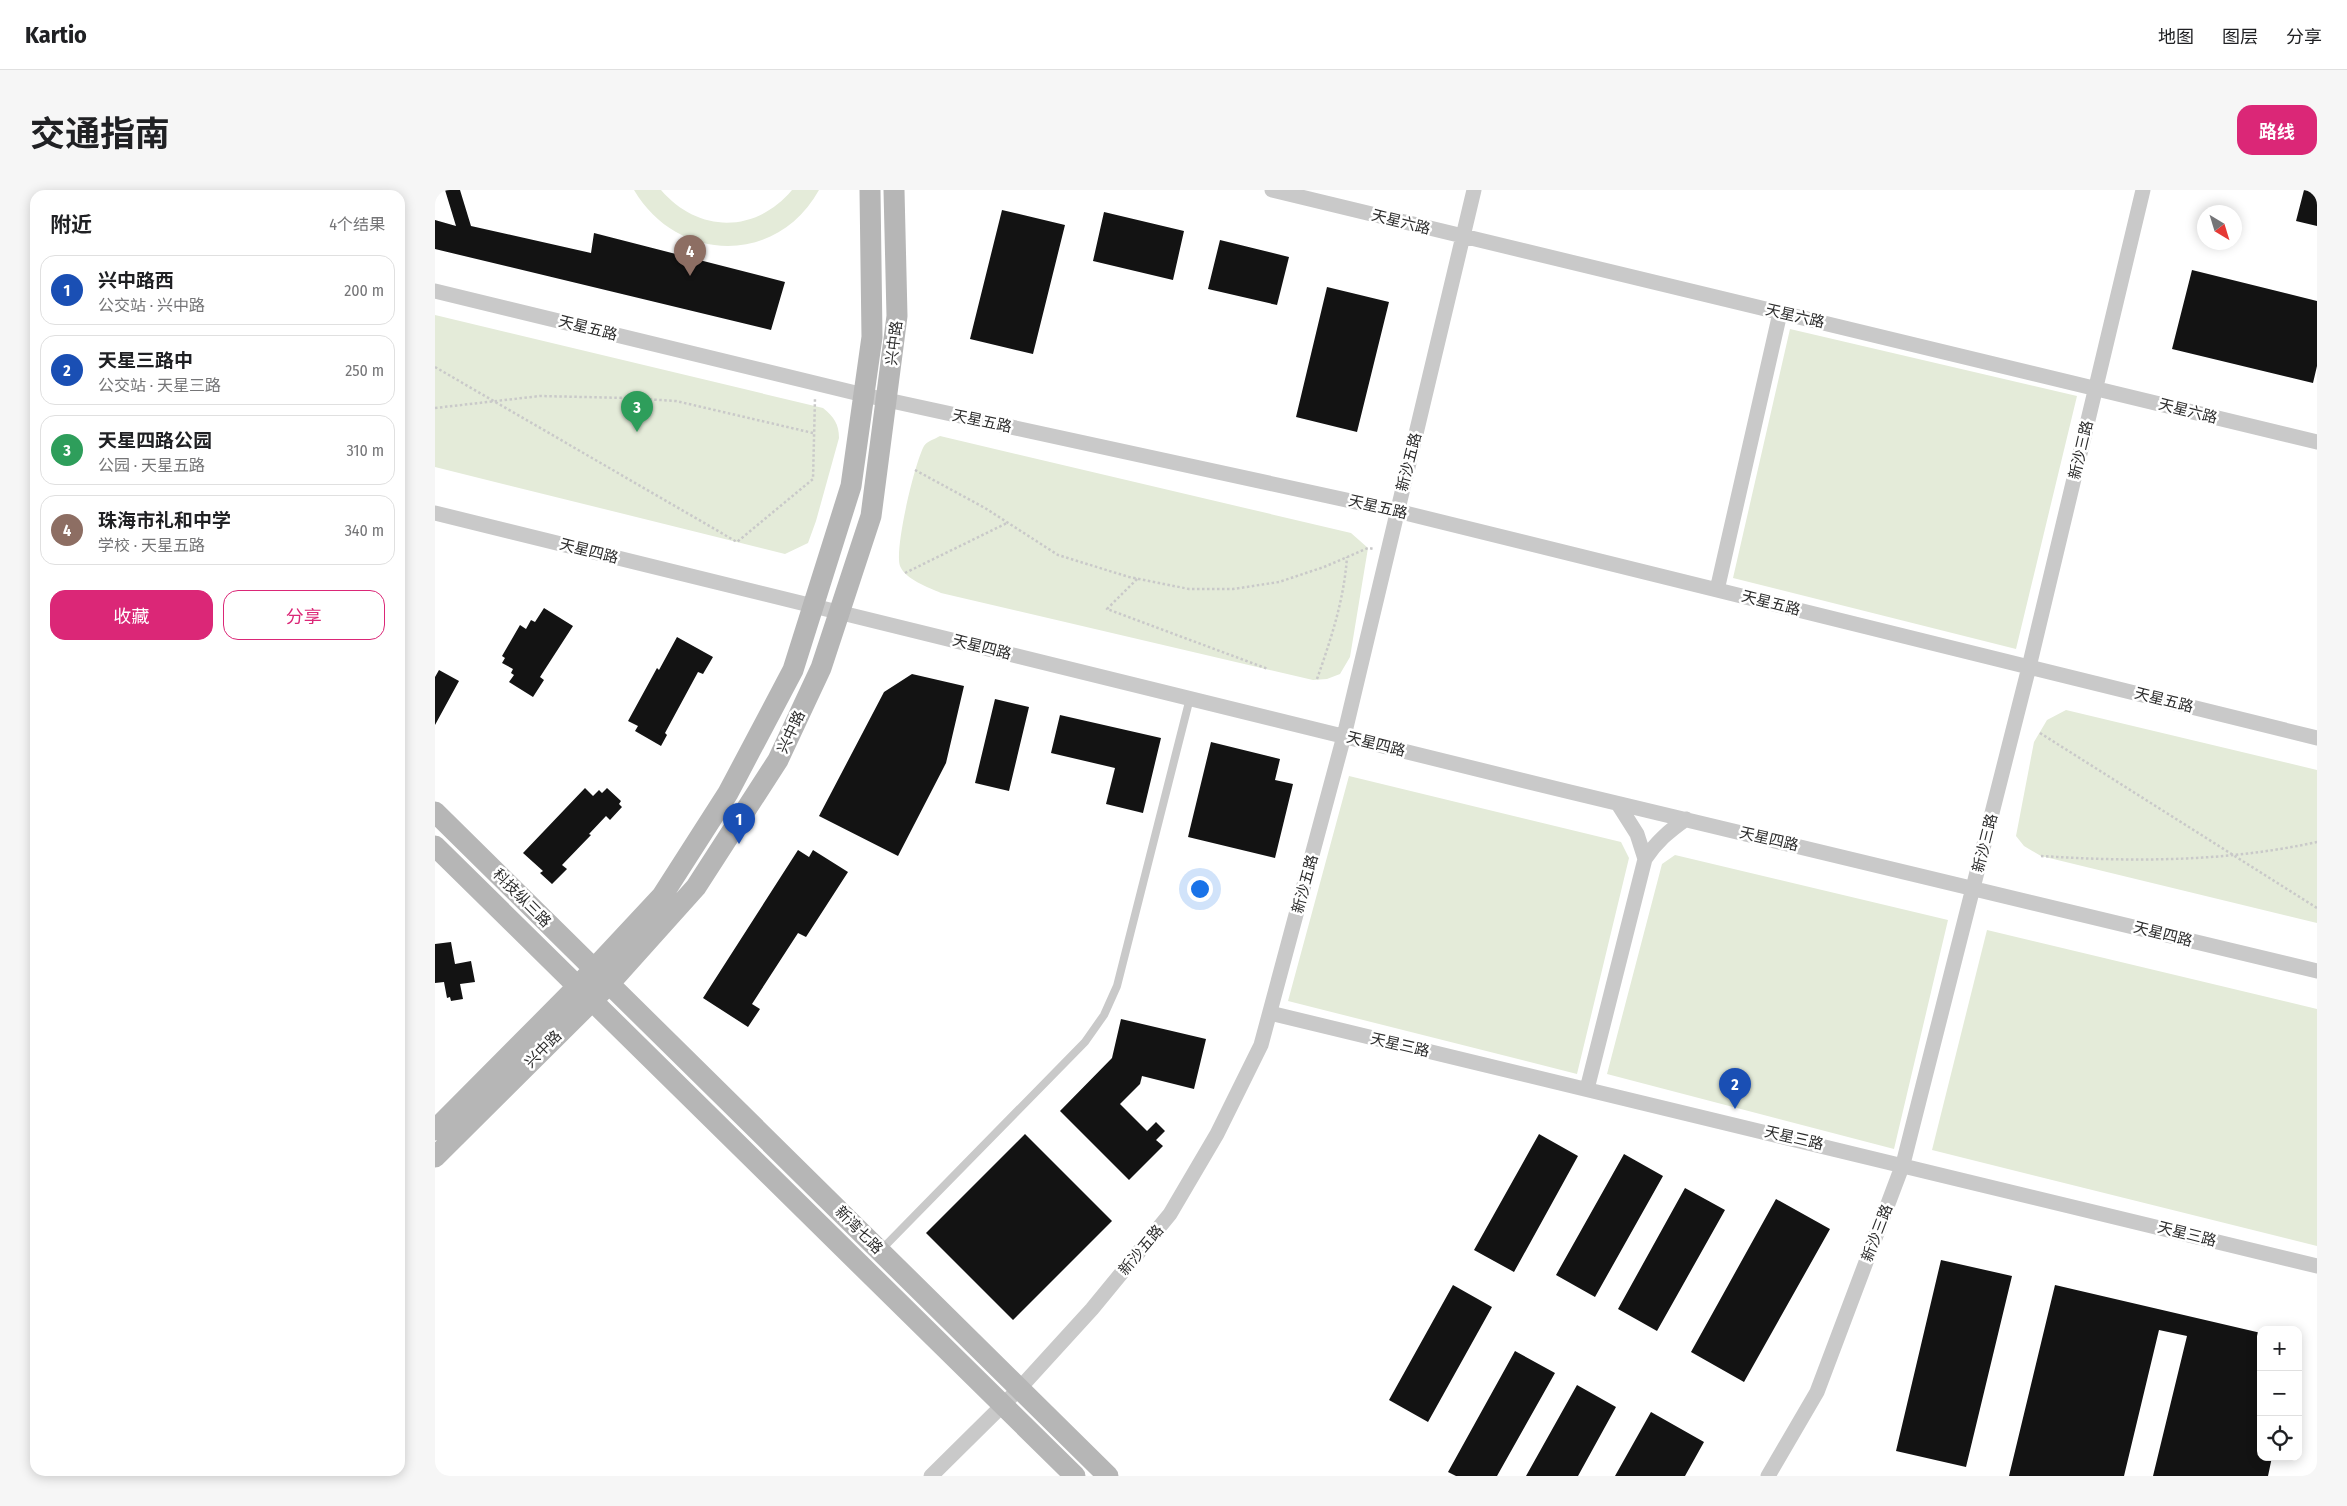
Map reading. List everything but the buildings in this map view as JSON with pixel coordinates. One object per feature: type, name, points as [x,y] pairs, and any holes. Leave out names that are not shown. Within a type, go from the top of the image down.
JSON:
[{"type":"street","name":"兴中路","points":[[435,1157],[584,993],[594,969],[662,896],[728,793],[793,670],[851,486],[872,337],[870,190]]},
{"type":"street","name":"兴中路","points":[[435,1130],[584,993],[609,984],[695,887],[778,760],[821,668],[871,516],[897,316],[894,190]]},
{"type":"street","name":"天星六路","points":[[1272,190],[2317,442]]},
{"type":"street","name":"新沙五路","points":[[931,1476],[1019,1389],[1091,1309],[1170,1214],[1226,1116],[1261,1045],[1344,736],[1474,190]]},
{"type":"street","name":"新沙三路","points":[[1768,1476],[1817,1392],[1903,1164],[2029,667],[2143,190]]},
{"type":"street","name":"天星五路","points":[[435,291],[815,384],[1397,511],[2317,738]]},
{"type":"street","points":[[1717,590],[1780,313]]},
{"type":"street","name":"天星四路","points":[[435,513],[1619,804],[2317,971]]},
{"type":"street","points":[[1619,804],[1637,834],[1645,859]]},
{"type":"street","name":"科技纵三路","points":[[435,812],[609,984]]},
{"type":"street","points":[[1587,1089],[1645,859],[1653,846],[1666,833],[1686,819]]},
{"type":"street","name":"科技纵三路","points":[[435,846],[584,993]]},
{"type":"street","name":"新湾七路","points":[[609,984],[1108,1476]]},
{"type":"street","name":"新湾七路","points":[[584,993],[1075,1476]]},
{"type":"street","name":"天星三路","points":[[1270,1014],[1903,1164],[2317,1266]]},
{"type":"lane","points":[[880,1251],[1085,1042],[1103,1015],[1117,986],[1190,698]]},
{"type":"path","points":[[435,367],[737,542],[813,479],[815,384]]},
{"type":"path","points":[[435,408],[540,396],[676,401],[813,433]]},
{"type":"path","points":[[915,470],[985,508],[1058,555],[1137,579],[1189,589],[1233,589],[1279,582],[1324,568],[1368,548],[1387,552]]},
{"type":"path","points":[[905,573],[1007,523]]},
{"type":"path","points":[[1317,679],[1335,630],[1345,585],[1347,557]]},
{"type":"path","points":[[1137,579],[1107,609],[1268,669]]},
{"type":"path","points":[[2040,733],[2317,908]]},
{"type":"path","points":[[2041,856],[2147,861],[2236,856],[2317,842]]},
{"type":"green space","points":[[634,190],[661,190],[676,204],[692,214],[709,220],[727,223],[744,221],[761,215],[792,190],[819,190],[801,215],[778,232],[753,243],[727,246],[700,242],[675,231],[653,214]]},
{"type":"green space","points":[[435,315],[823,408],[835,421],[839,438],[808,543],[785,554],[435,467]]},
{"type":"green space","points":[[1790,329],[2077,396],[2016,649],[1733,578]]},
{"type":"green space","points":[[940,436],[1351,533],[1368,548],[1350,657],[1340,674],[1327,679],[1313,680],[941,593],[918,582],[907,575],[900,566],[900,542],[911,487],[920,455],[925,444]]},
{"type":"green space","points":[[2066,710],[2317,770],[2317,923],[2041,856],[2024,846],[2016,836],[2034,742],[2047,720]]},
{"type":"green space","points":[[1349,776],[1621,842],[1629,858],[1577,1074],[1288,1001]]},
{"type":"green space","points":[[1675,855],[1948,920],[1894,1149],[1607,1074],[1662,864]]},
{"type":"green space","points":[[1987,930],[2317,1009],[2317,1246],[1932,1150]]},
{"type":"place","name":"珠海市礼和中学","points":[[690,276]]},
{"type":"place","name":"天星四路公园","points":[[637,432]]},
{"type":"place","name":"兴中路西","points":[[739,844]]},
{"type":"place","name":"天星三路中","points":[[1735,1109]]}]
